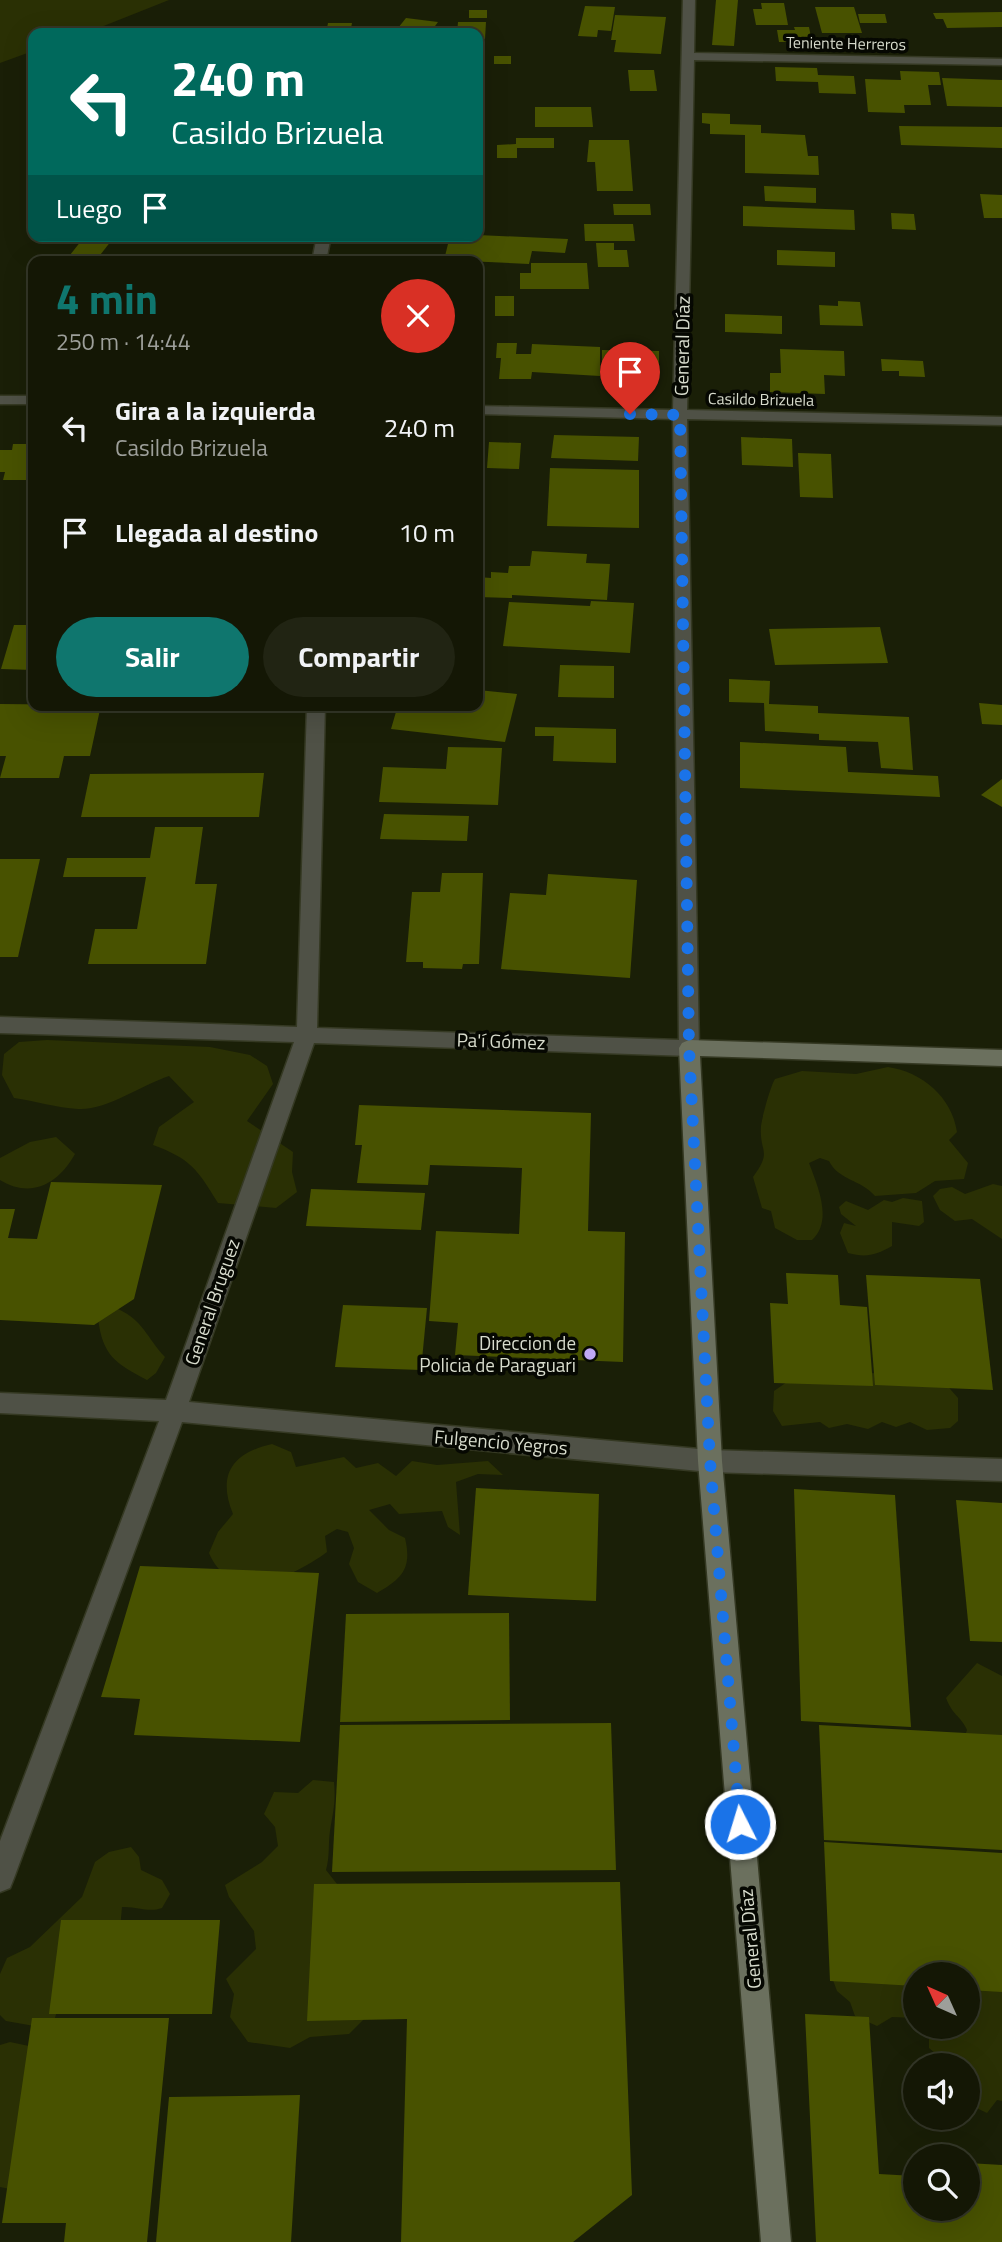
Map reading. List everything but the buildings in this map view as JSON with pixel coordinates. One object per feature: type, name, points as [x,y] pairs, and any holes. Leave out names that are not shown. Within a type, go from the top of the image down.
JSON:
[{"type":"street","name":"General Díaz","points":[[689,0],[680,415],[689,1048],[710,1461],[776,2242]]},
{"type":"street","name":"Teniente Herreros","points":[[689,56],[1002,62]]},
{"type":"street","points":[[0,400],[28,400]]},
{"type":"street","name":"Casildo Brizuela","points":[[483,410],[1002,421]]},
{"type":"street","name":"General Bruguez","points":[[0,1878],[174,1411],[307,1035],[316,711]]},
{"type":"street","name":"Pa'í Gómez","points":[[0,1025],[1002,1058]]},
{"type":"street","name":"Fulgencio Yegros","points":[[0,1403],[174,1411],[710,1461],[1002,1470]]},
{"type":"green space","points":[[0,0],[169,0],[99,28],[28,28],[28,53],[0,63]]},
{"type":"green space","points":[[47,1040],[210,1047],[250,1055],[267,1066],[273,1084],[247,1121],[293,1152],[292,1172],[297,1192],[276,1208],[218,1203],[192,1167],[176,1155],[153,1145],[159,1127],[194,1102],[169,1076],[112,1102],[89,1109],[14,1098],[2,1075],[4,1054],[19,1042]]},
{"type":"green space","points":[[888,1067],[912,1074],[942,1097],[954,1119],[957,1132],[949,1140],[968,1163],[964,1179],[935,1181],[916,1193],[875,1196],[864,1186],[838,1172],[829,1161],[820,1158],[809,1163],[822,1203],[822,1223],[818,1232],[812,1240],[797,1240],[775,1228],[771,1211],[762,1208],[753,1177],[764,1156],[761,1126],[775,1079],[802,1071],[856,1074]]},
{"type":"green space","points":[[56,1137],[75,1154],[52,1180],[33,1188],[22,1188],[0,1180],[0,1158],[30,1142]]},
{"type":"green space","points":[[993,1184],[1002,1186],[1002,1239],[972,1219],[955,1221],[940,1210],[933,1196],[940,1189],[952,1187],[965,1194]]},
{"type":"green space","points":[[903,1198],[922,1201],[924,1222],[919,1226],[892,1222],[892,1246],[871,1255],[848,1253],[840,1233],[844,1223],[856,1226],[841,1214],[839,1207],[846,1201],[868,1210],[884,1200],[892,1202]]},
{"type":"green space","points":[[118,1309],[139,1324],[165,1357],[156,1373],[147,1380],[112,1357],[103,1342],[98,1319]]},
{"type":"green space","points":[[810,1366],[943,1381],[958,1398],[958,1421],[950,1428],[927,1430],[910,1422],[896,1427],[882,1422],[868,1429],[847,1424],[829,1428],[820,1422],[782,1426],[773,1411],[774,1391]]},
{"type":"green space","points":[[272,1444],[291,1452],[296,1467],[344,1457],[356,1468],[378,1463],[396,1476],[412,1461],[437,1465],[488,1461],[503,1475],[478,1474],[456,1482],[460,1535],[448,1527],[442,1511],[399,1514],[390,1504],[369,1510],[389,1530],[405,1538],[407,1548],[406,1565],[399,1577],[377,1593],[358,1582],[349,1564],[354,1548],[348,1532],[337,1529],[325,1536],[327,1552],[313,1561],[281,1577],[247,1583],[232,1579],[219,1569],[209,1553],[218,1532],[233,1514],[227,1488],[232,1468],[247,1453]]},
{"type":"green space","points":[[977,1663],[1002,1676],[1002,1786],[963,1742],[967,1730],[946,1698]]},
{"type":"green space","points":[[313,1780],[334,1782],[326,1870],[348,1898],[364,2019],[349,2034],[310,2037],[290,2048],[248,2042],[230,2017],[234,1994],[226,1979],[256,1949],[254,1931],[229,1897],[225,1885],[262,1862],[278,1846],[275,1827],[264,1814],[274,1792],[298,1793]]},
{"type":"green space","points":[[131,1847],[139,1857],[141,1870],[162,1880],[170,1894],[162,1908],[152,1910],[122,1907],[120,1929],[61,1996],[55,2018],[40,2027],[6,2021],[0,2015],[0,1974],[7,1958],[30,1947],[82,1897],[95,1862],[109,1852]]},
{"type":"green space","points":[[1002,1962],[1002,2101],[997,2100],[987,2113],[980,2110],[980,2053],[935,2053],[929,2048],[929,2039],[980,2039],[980,1963]]},
{"type":"green space","points":[[903,1968],[903,2017],[892,2017],[877,2026],[855,2016],[850,2002],[837,1991],[830,1972]]},
{"type":"green space","points":[[10,2042],[48,2050],[10,2189],[0,2187],[0,2045]]},
{"type":"place","name":"Direccion de Policia de Paraguari","points":[[590,1354]]},
{"type":"route","points":[[630,414],[680,415],[689,1048],[710,1461],[740,1824]]}]
